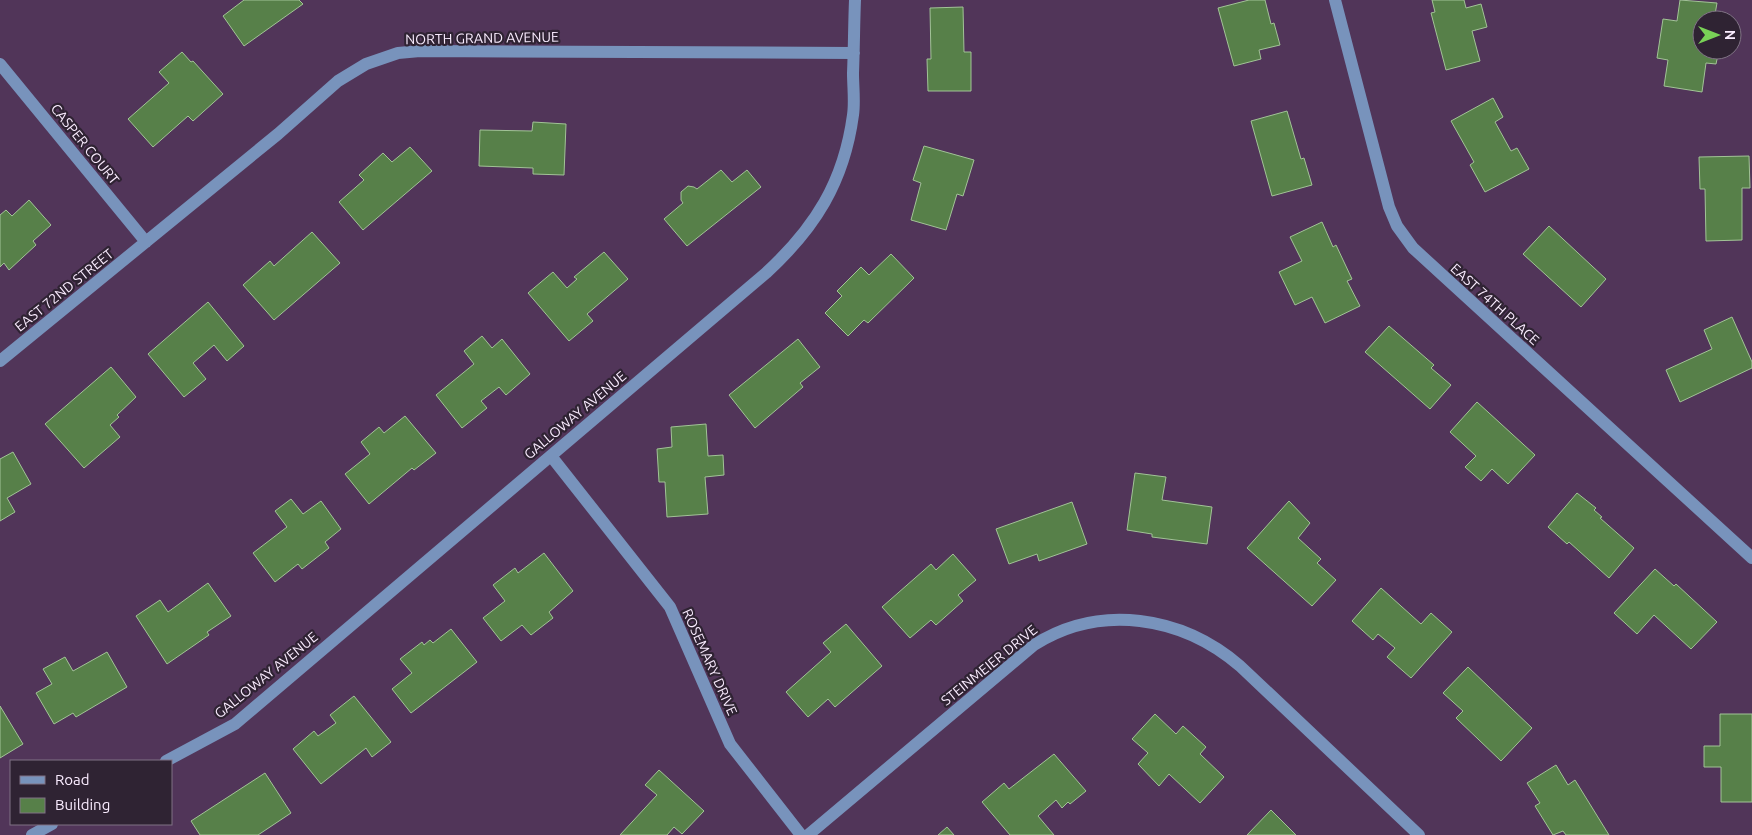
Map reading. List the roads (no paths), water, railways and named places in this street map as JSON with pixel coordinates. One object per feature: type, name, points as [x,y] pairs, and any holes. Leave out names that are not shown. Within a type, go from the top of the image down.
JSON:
[{"type":"street","name":"GALLOWAY AVENUE","points":[[168,760],[235,724],[766,273],[792,248],[816,218],[835,186],[846,150],[853,113],[855,0]]},
{"type":"street","name":"EAST 74TH PLACE","points":[[1335,0],[1389,206],[1397,226],[1412,248],[1750,552]]},
{"type":"street","name":"NORTH GRAND AVENUE","points":[[146,242],[278,134],[338,81],[366,64],[398,53],[420,51],[854,53]]},
{"type":"street","name":"CASPER COURT","points":[[0,64],[146,242]]},
{"type":"street","name":"EAST 72ND STREET","points":[[0,361],[146,242]]},
{"type":"street","name":"ROSEMARY DRIVE","points":[[551,456],[670,607],[730,744],[801,835]]},
{"type":"street","name":"STEINMEIER DRIVE","points":[[808,835],[1034,645],[1068,629],[1115,619],[1141,620],[1165,624],[1189,632],[1210,643],[1240,666],[1419,835]]},
{"type":"street","points":[[32,835],[50,825]]}]
